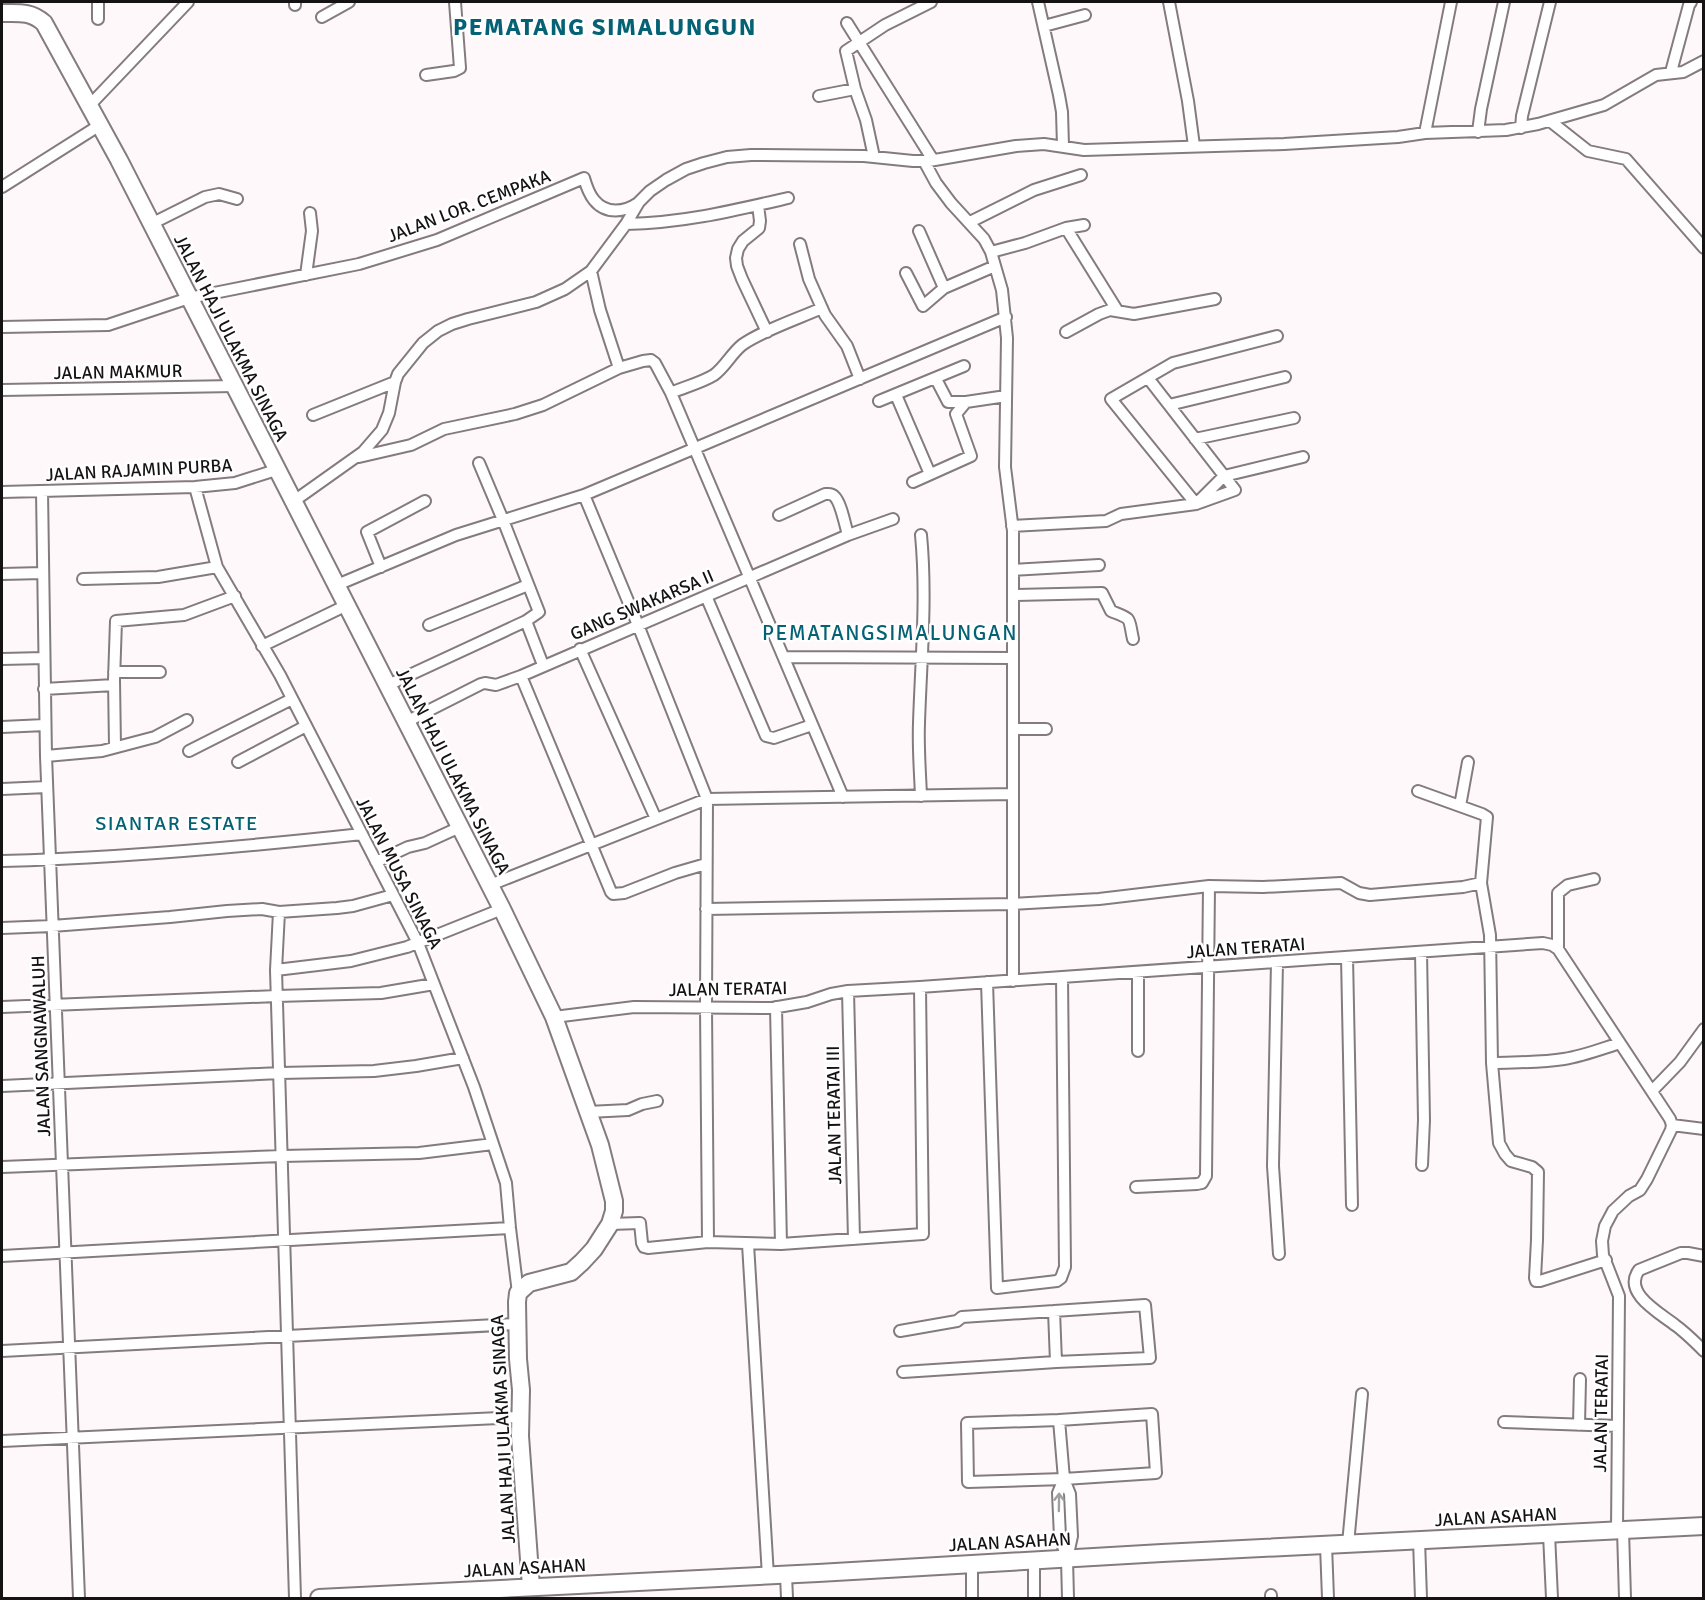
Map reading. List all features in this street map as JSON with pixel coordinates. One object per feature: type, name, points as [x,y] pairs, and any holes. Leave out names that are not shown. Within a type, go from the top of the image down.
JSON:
[{"type":"main road","name":"JALAN HAJI ULAKMA SINAGA","points":[[2,13],[23,12],[38,17],[44,23],[100,125],[502,909],[554,1017],[600,1145],[614,1201],[610,1224],[594,1250],[571,1272],[537,1280],[522,1288],[518,1293],[520,1417],[531,1587]]},
{"type":"main road","name":"JALAN ASAHAN","points":[[319,1599],[395,1597],[531,1587],[768,1576],[1162,1552],[1704,1526]]},
{"type":"street","points":[[98,2],[98,19]]},
{"type":"street","points":[[89,106],[188,2]]},
{"type":"street","points":[[322,17],[350,2]]},
{"type":"street","points":[[426,75],[460,68],[455,2]]},
{"type":"street","points":[[874,157],[846,51],[911,6],[931,2]]},
{"type":"street","points":[[1038,2],[1059,94],[1063,146]]},
{"type":"street","points":[[1169,2],[1194,146]]},
{"type":"street","points":[[1425,133],[1451,2]]},
{"type":"street","points":[[1478,132],[1504,2]]},
{"type":"street","points":[[1521,128],[1550,2]]},
{"type":"street","points":[[1671,72],[1691,2]]},
{"type":"street","points":[[1044,26],[1085,15]]},
{"type":"street","points":[[847,23],[928,161],[936,183],[984,239],[991,252],[1002,290],[1007,339],[1005,467],[1012,526],[1014,595],[1013,981]]},
{"type":"street","points":[[294,501],[356,457],[382,430],[389,413],[395,382],[403,366],[423,343],[438,331],[452,324],[536,302],[565,289],[591,271],[626,224],[639,202],[658,185],[686,169],[727,157],[751,155],[874,157],[928,161],[1016,146],[1044,144],[1084,150],[1284,144],[1521,128],[1604,105],[1649,78],[1689,69],[1704,62]]},
{"type":"street","points":[[819,96],[855,89]]},
{"type":"street","points":[[1550,121],[1588,151],[1626,159],[1704,248]]},
{"type":"street","points":[[2,187],[100,125]]},
{"type":"street","points":[[970,222],[1034,190],[1081,175]]},
{"type":"street","name":"JALAN LOR. CEMPAKA","points":[[2,327],[108,325],[189,298],[359,264],[437,240],[584,178],[594,201],[602,207],[620,211],[629,209],[639,202]]},
{"type":"street","points":[[152,224],[205,197],[219,194],[237,199]]},
{"type":"street","points":[[626,224],[658,224],[702,218],[788,198]]},
{"type":"street","points":[[758,205],[759,228],[743,241],[736,258],[742,279],[767,332]]},
{"type":"street","points":[[306,275],[312,231],[310,213]]},
{"type":"street","points":[[991,252],[1066,228],[1084,225]]},
{"type":"street","points":[[1066,228],[1117,310]]},
{"type":"street","points":[[920,231],[944,288]]},
{"type":"street","points":[[800,244],[809,279],[822,308],[847,346],[860,379]]},
{"type":"street","points":[[906,273],[922,306],[944,288],[995,266]]},
{"type":"street","points":[[591,271],[600,310],[619,368]]},
{"type":"street","points":[[1066,332],[1104,312],[1117,310],[1134,314],[1215,299]]},
{"type":"street","points":[[671,393],[713,376],[743,345],[822,308]]},
{"type":"street","points":[[337,585],[456,535],[584,495],[1006,317]]},
{"type":"street","points":[[1196,504],[1112,399],[1173,363],[1277,336]]},
{"type":"street","points":[[356,457],[411,445],[444,429],[515,414],[543,405],[619,368],[651,360],[655,363],[671,393],[843,797]]},
{"type":"street","points":[[879,401],[964,366]]},
{"type":"street","points":[[1169,405],[1286,377]]},
{"type":"street","points":[[1012,526],[1106,521],[1121,514],[1196,504],[1235,490],[1148,378]]},
{"type":"street","points":[[936,379],[948,402],[966,402],[1006,396]]},
{"type":"street","points":[[313,415],[395,382]]},
{"type":"street","name":"JALAN MAKMUR","points":[[2,390],[235,386]]},
{"type":"street","points":[[896,395],[930,474]]},
{"type":"street","points":[[913,482],[971,456],[956,414],[966,402]]},
{"type":"street","points":[[1195,439],[1294,418]]},
{"type":"street","points":[[1196,504],[1224,476],[1303,457]]},
{"type":"street","points":[[388,686],[526,621],[539,612],[479,463]]},
{"type":"street","name":"JALAN RAJAMIN PURBA","points":[[2,492],[195,487],[235,483],[276,470]]},
{"type":"street","name":"JALAN MUSA SINAGA","points":[[195,487],[218,567],[292,699],[418,943],[474,1087],[506,1183],[518,1293]]},
{"type":"street","name":"JALAN SANGNAWALUH","points":[[42,491],[45,756],[79,1599]]},
{"type":"street","points":[[779,515],[825,494],[830,494],[838,502],[848,535]]},
{"type":"street","points":[[584,495],[707,799],[708,1242]]},
{"type":"street","points":[[381,567],[367,532],[425,501]]},
{"type":"street","name":"GANG SWAKARSA II","points":[[406,722],[485,682],[496,685],[521,676],[848,535],[894,519]]},
{"type":"street","points":[[921,535],[923,553],[919,725],[921,796]]},
{"type":"street","points":[[1013,570],[1099,565]]},
{"type":"street","points":[[83,579],[158,577],[218,567]]},
{"type":"street","points":[[2,574],[43,573]]},
{"type":"street","points":[[429,625],[528,585]]},
{"type":"street","points":[[1014,595],[1100,592],[1104,595],[1111,611],[1127,617],[1133,639]]},
{"type":"street","points":[[115,747],[116,621],[184,615],[235,596]]},
{"type":"street","points":[[706,596],[766,736],[774,738],[812,725]]},
{"type":"street","points":[[262,646],[347,605]]},
{"type":"street","points":[[526,621],[543,665]]},
{"type":"street","points":[[580,649],[656,819]]},
{"type":"street","points":[[784,657],[1013,658]]},
{"type":"street","points":[[2,659],[44,658]]},
{"type":"street","points":[[114,672],[160,672]]},
{"type":"street","points":[[521,676],[613,894],[624,893],[675,873],[706,864]]},
{"type":"street","points":[[44,689],[114,686]]},
{"type":"street","points":[[189,751],[292,699]]},
{"type":"street","points":[[45,756],[102,751],[155,737],[187,720]]},
{"type":"street","points":[[2,727],[45,725]]},
{"type":"street","points":[[238,762],[306,726]]},
{"type":"street","points":[[1013,729],[1046,729]]},
{"type":"street","points":[[1461,806],[1468,762]]},
{"type":"street","points":[[2,789],[47,787]]},
{"type":"street","points":[[1418,791],[1487,817],[1482,883],[1491,947],[1492,1063],[1499,1143],[1511,1161],[1532,1167],[1538,1172],[1536,1281],[1606,1260],[1603,1255],[1602,1241],[1605,1226],[1613,1210],[1640,1190],[1672,1125]]},
{"type":"street","points":[[490,885],[707,799],[1013,794]]},
{"type":"street","points":[[376,862],[460,827]]},
{"type":"street","points":[[2,861],[50,860],[267,844],[362,834]]},
{"type":"street","points":[[1594,879],[1568,885],[1558,892],[1558,949],[1672,1125]]},
{"type":"street","points":[[706,909],[1013,904],[1099,899],[1209,886],[1341,883],[1355,892],[1370,895],[1463,887],[1482,883]]},
{"type":"street","points":[[1136,1187],[1197,1184],[1202,1183],[1206,1176],[1209,886]]},
{"type":"street","points":[[2,928],[227,911],[262,909],[279,912],[353,906],[393,895]]},
{"type":"street","points":[[276,970],[375,956],[418,943],[502,909]]},
{"type":"street","points":[[279,912],[276,970],[296,1599]]},
{"type":"street","name":"JALAN TERATAI","points":[[554,1017],[618,1008],[776,1007],[807,1002],[848,991],[1543,943],[1558,949]]},
{"type":"street","points":[[1421,952],[1424,1120],[1422,1165]]},
{"type":"street","points":[[1347,957],[1352,1205]]},
{"type":"street","points":[[1277,962],[1274,1166],[1279,1254]]},
{"type":"street","points":[[1138,972],[1138,1051]]},
{"type":"street","points":[[987,982],[997,1288],[1057,1281],[1061,1278],[1065,1267],[1062,977]]},
{"type":"street","points":[[2,1007],[381,993],[434,984]]},
{"type":"street","points":[[610,1224],[640,1223],[644,1247],[708,1242],[781,1244],[923,1234],[920,987]]},
{"type":"street","name":"JALAN TERATAI III","points":[[848,991],[854,1239]]},
{"type":"street","points":[[776,1007],[781,1244]]},
{"type":"street","points":[[1652,1091],[1680,1062],[1704,1029]]},
{"type":"street","points":[[1492,1063],[1565,1059],[1620,1043]]},
{"type":"street","points":[[2,1086],[385,1070],[463,1058]]},
{"type":"street","points":[[588,1112],[628,1110],[657,1101]]},
{"type":"street","points":[[1672,1125],[1704,1129]]},
{"type":"street","points":[[2,1167],[282,1155],[419,1153],[493,1144]]},
{"type":"street","points":[[2,1256],[510,1228]]},
{"type":"street","points":[[748,1244],[768,1576]]},
{"type":"street","points":[[1704,1256],[1681,1253],[1640,1270],[1635,1282],[1637,1292],[1652,1309],[1675,1325],[1704,1351]]},
{"type":"street","name":"JALAN TERATAI","points":[[1606,1260],[1619,1296],[1620,1530],[1625,1599]]},
{"type":"street","points":[[900,1331],[957,1321],[962,1317],[1145,1305],[1150,1359],[1056,1362],[903,1372]]},
{"type":"street","points":[[1054,1311],[1056,1362]]},
{"type":"street","points":[[2,1351],[517,1324]]},
{"type":"street","points":[[1579,1425],[1580,1379]]},
{"type":"street","points":[[1348,1544],[1362,1394]]},
{"type":"street","points":[[1152,1414],[1156,1473],[1064,1479],[968,1482],[967,1423],[1152,1414]]},
{"type":"street","points":[[2,1441],[520,1417]]},
{"type":"street","points":[[1059,1420],[1064,1479],[1058,1493],[1060,1537],[1067,1559],[1068,1599]]},
{"type":"street","points":[[1504,1422],[1618,1426]]},
{"type":"street","points":[[1549,1534],[1552,1599]]},
{"type":"street","points":[[1419,1540],[1421,1599]]},
{"type":"street","points":[[1326,1545],[1328,1599]]},
{"type":"street","points":[[1034,1561],[1034,1599]]},
{"type":"street","points":[[972,1564],[972,1599]]},
{"type":"street","points":[[786,1575],[787,1599]]},
{"type":"district","name":"PEMATANG SIMALUNGUN","points":[[605,27]]},
{"type":"district","name":"PEMATANGSIMALUNGAN","points":[[890,633]]},
{"type":"district","name":"SIANTAR ESTATE","points":[[177,823]]}]
